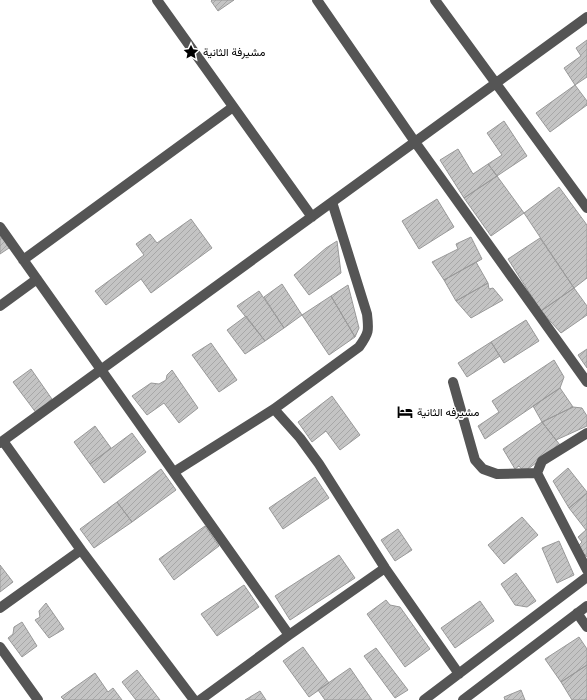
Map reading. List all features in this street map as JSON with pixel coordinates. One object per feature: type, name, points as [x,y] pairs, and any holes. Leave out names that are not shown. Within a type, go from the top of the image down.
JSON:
[{"type":"street","points":[[157,0],[312,217]]},
{"type":"street","points":[[316,0],[415,142],[587,382]]},
{"type":"street","points":[[435,0],[587,208]]},
{"type":"street","points":[[194,700],[2,442],[587,17]]},
{"type":"street","points":[[23,260],[233,107]]},
{"type":"street","points":[[174,472],[274,409],[359,347],[366,337],[369,328],[367,314],[332,202]]},
{"type":"street","points":[[0,227],[289,635]]},
{"type":"street","points":[[0,306],[37,279]]},
{"type":"street","points":[[453,382],[475,460],[483,469],[497,474],[537,473]]},
{"type":"street","points":[[274,409],[300,438],[319,464],[385,568],[459,674]]},
{"type":"street","points":[[587,433],[542,461],[537,473],[587,570]]},
{"type":"street","points":[[0,608],[81,550]]},
{"type":"street","points":[[200,700],[289,635],[385,568]]},
{"type":"street","points":[[424,700],[587,577]]},
{"type":"street","points":[[463,700],[477,695],[587,606]]},
{"type":"street","points":[[577,613],[587,627]]},
{"type":"street","points":[[0,647],[38,700]]},
{"type":"building","points":[[234,0],[218,11],[211,1]]},
{"type":"building","points":[[587,40],[587,77],[575,85],[564,68],[581,56],[576,48]]},
{"type":"building","points":[[575,85],[587,101],[587,105],[550,132],[536,113]]},
{"type":"building","points":[[504,121],[527,156],[497,176],[488,164],[502,155],[487,133]]},
{"type":"building","points":[[458,149],[473,174],[488,164],[497,176],[464,198],[440,160]]},
{"type":"building","points":[[497,176],[524,213],[491,236],[464,198]]},
{"type":"building","points":[[559,187],[587,225],[587,278],[574,288],[524,213]]},
{"type":"building","points":[[437,199],[454,227],[419,249],[402,221]]},
{"type":"building","points":[[191,219],[212,248],[151,293],[141,279],[106,305],[95,291],[144,255],[136,244],[150,234],[157,243]]},
{"type":"building","points":[[0,226],[12,246],[0,254]]},
{"type":"building","points":[[471,237],[482,259],[444,280],[432,262],[458,249],[456,244]]},
{"type":"building","points":[[540,238],[574,288],[541,311],[508,259]]},
{"type":"building","points":[[337,241],[341,273],[309,295],[294,275],[326,248]]},
{"type":"building","points":[[476,262],[488,283],[456,301],[444,280]]},
{"type":"building","points":[[488,283],[489,289],[493,288],[503,300],[471,318],[456,301]]},
{"type":"building","points":[[282,284],[302,315],[284,328],[264,297]]},
{"type":"building","points":[[348,285],[359,328],[355,337],[331,296]]},
{"type":"building","points":[[574,288],[587,306],[587,315],[561,333],[541,311]]},
{"type":"building","points":[[259,291],[284,328],[265,341],[237,306]]},
{"type":"building","points":[[331,296],[355,337],[329,355],[302,315]]},
{"type":"building","points":[[246,316],[265,341],[245,354],[227,330]]},
{"type":"building","points":[[526,320],[539,341],[504,363],[491,342]]},
{"type":"building","points":[[491,342],[500,356],[467,377],[458,363]]},
{"type":"building","points":[[211,343],[237,380],[219,392],[192,355]]},
{"type":"building","points":[[587,349],[587,368],[578,355]]},
{"type":"building","points":[[554,360],[564,377],[560,388],[485,439],[478,426],[499,412],[492,401]]},
{"type":"building","points":[[31,369],[54,402],[37,414],[13,382]]},
{"type":"building","points":[[172,370],[198,408],[179,423],[164,403],[147,415],[132,396],[151,383],[159,384],[166,380],[167,375]]},
{"type":"building","points":[[560,388],[573,407],[542,422],[533,406]]},
{"type":"building","points":[[332,396],[360,435],[340,450],[326,431],[312,442],[298,422]]},
{"type":"building","points":[[573,407],[582,408],[587,416],[587,426],[556,440],[542,422]]},
{"type":"building","points":[[542,422],[560,445],[524,472],[519,466],[515,469],[503,449]]},
{"type":"building","points":[[95,426],[111,448],[90,464],[74,442]]},
{"type":"building","points":[[132,433],[146,452],[104,483],[90,464]]},
{"type":"building","points":[[568,468],[587,492],[569,508],[553,481]]},
{"type":"building","points":[[161,469],[176,490],[132,522],[117,502]]},
{"type":"building","points":[[315,477],[329,498],[283,529],[269,508]]},
{"type":"building","points":[[587,493],[587,529],[586,530],[569,508]]},
{"type":"building","points":[[117,502],[132,522],[94,548],[80,529]]},
{"type":"building","points":[[522,517],[538,535],[504,564],[488,545]]},
{"type":"building","points":[[205,526],[219,546],[174,580],[159,559]]},
{"type":"building","points":[[398,529],[412,550],[395,561],[381,540]]},
{"type":"building","points":[[587,529],[587,557],[577,547],[582,542],[578,537]]},
{"type":"building","points":[[559,541],[574,575],[557,583],[542,548]]},
{"type":"building","points":[[339,555],[355,578],[290,620],[275,596]]},
{"type":"building","points":[[0,565],[13,582],[0,592]]},
{"type":"building","points":[[516,573],[536,601],[527,607],[515,605],[501,584]]},
{"type":"building","points":[[244,585],[259,607],[217,636],[201,614]]},
{"type":"building","points":[[386,600],[390,605],[400,607],[430,649],[405,667],[367,614]]},
{"type":"building","points":[[480,601],[494,621],[455,648],[441,628]]},
{"type":"building","points":[[46,603],[64,629],[49,638],[35,620],[40,617],[39,611]]},
{"type":"building","points":[[22,622],[37,646],[22,657],[8,638],[13,634],[14,627]]},
{"type":"building","points":[[579,637],[587,649],[587,665],[561,682],[545,659]]},
{"type":"building","points":[[303,647],[329,683],[309,697],[283,661]]},
{"type":"building","points":[[376,648],[408,690],[395,698],[364,656]]},
{"type":"building","points":[[587,665],[587,700],[572,700],[561,682]]},
{"type":"building","points":[[350,668],[372,700],[325,700],[318,690]]},
{"type":"building","points":[[137,670],[160,700],[136,700],[122,682]]},
{"type":"building","points":[[95,673],[108,692],[113,688],[122,700],[64,700],[61,697]]},
{"type":"building","points":[[521,690],[525,700],[505,700],[504,697]]},
{"type":"building","points":[[260,691],[266,700],[245,700]]},
{"type":"place","name":"مشيرفة الثانية","points":[[191,52]]},
{"type":"place","name":"مشيرفه الثانية","points":[[405,412]]}]
